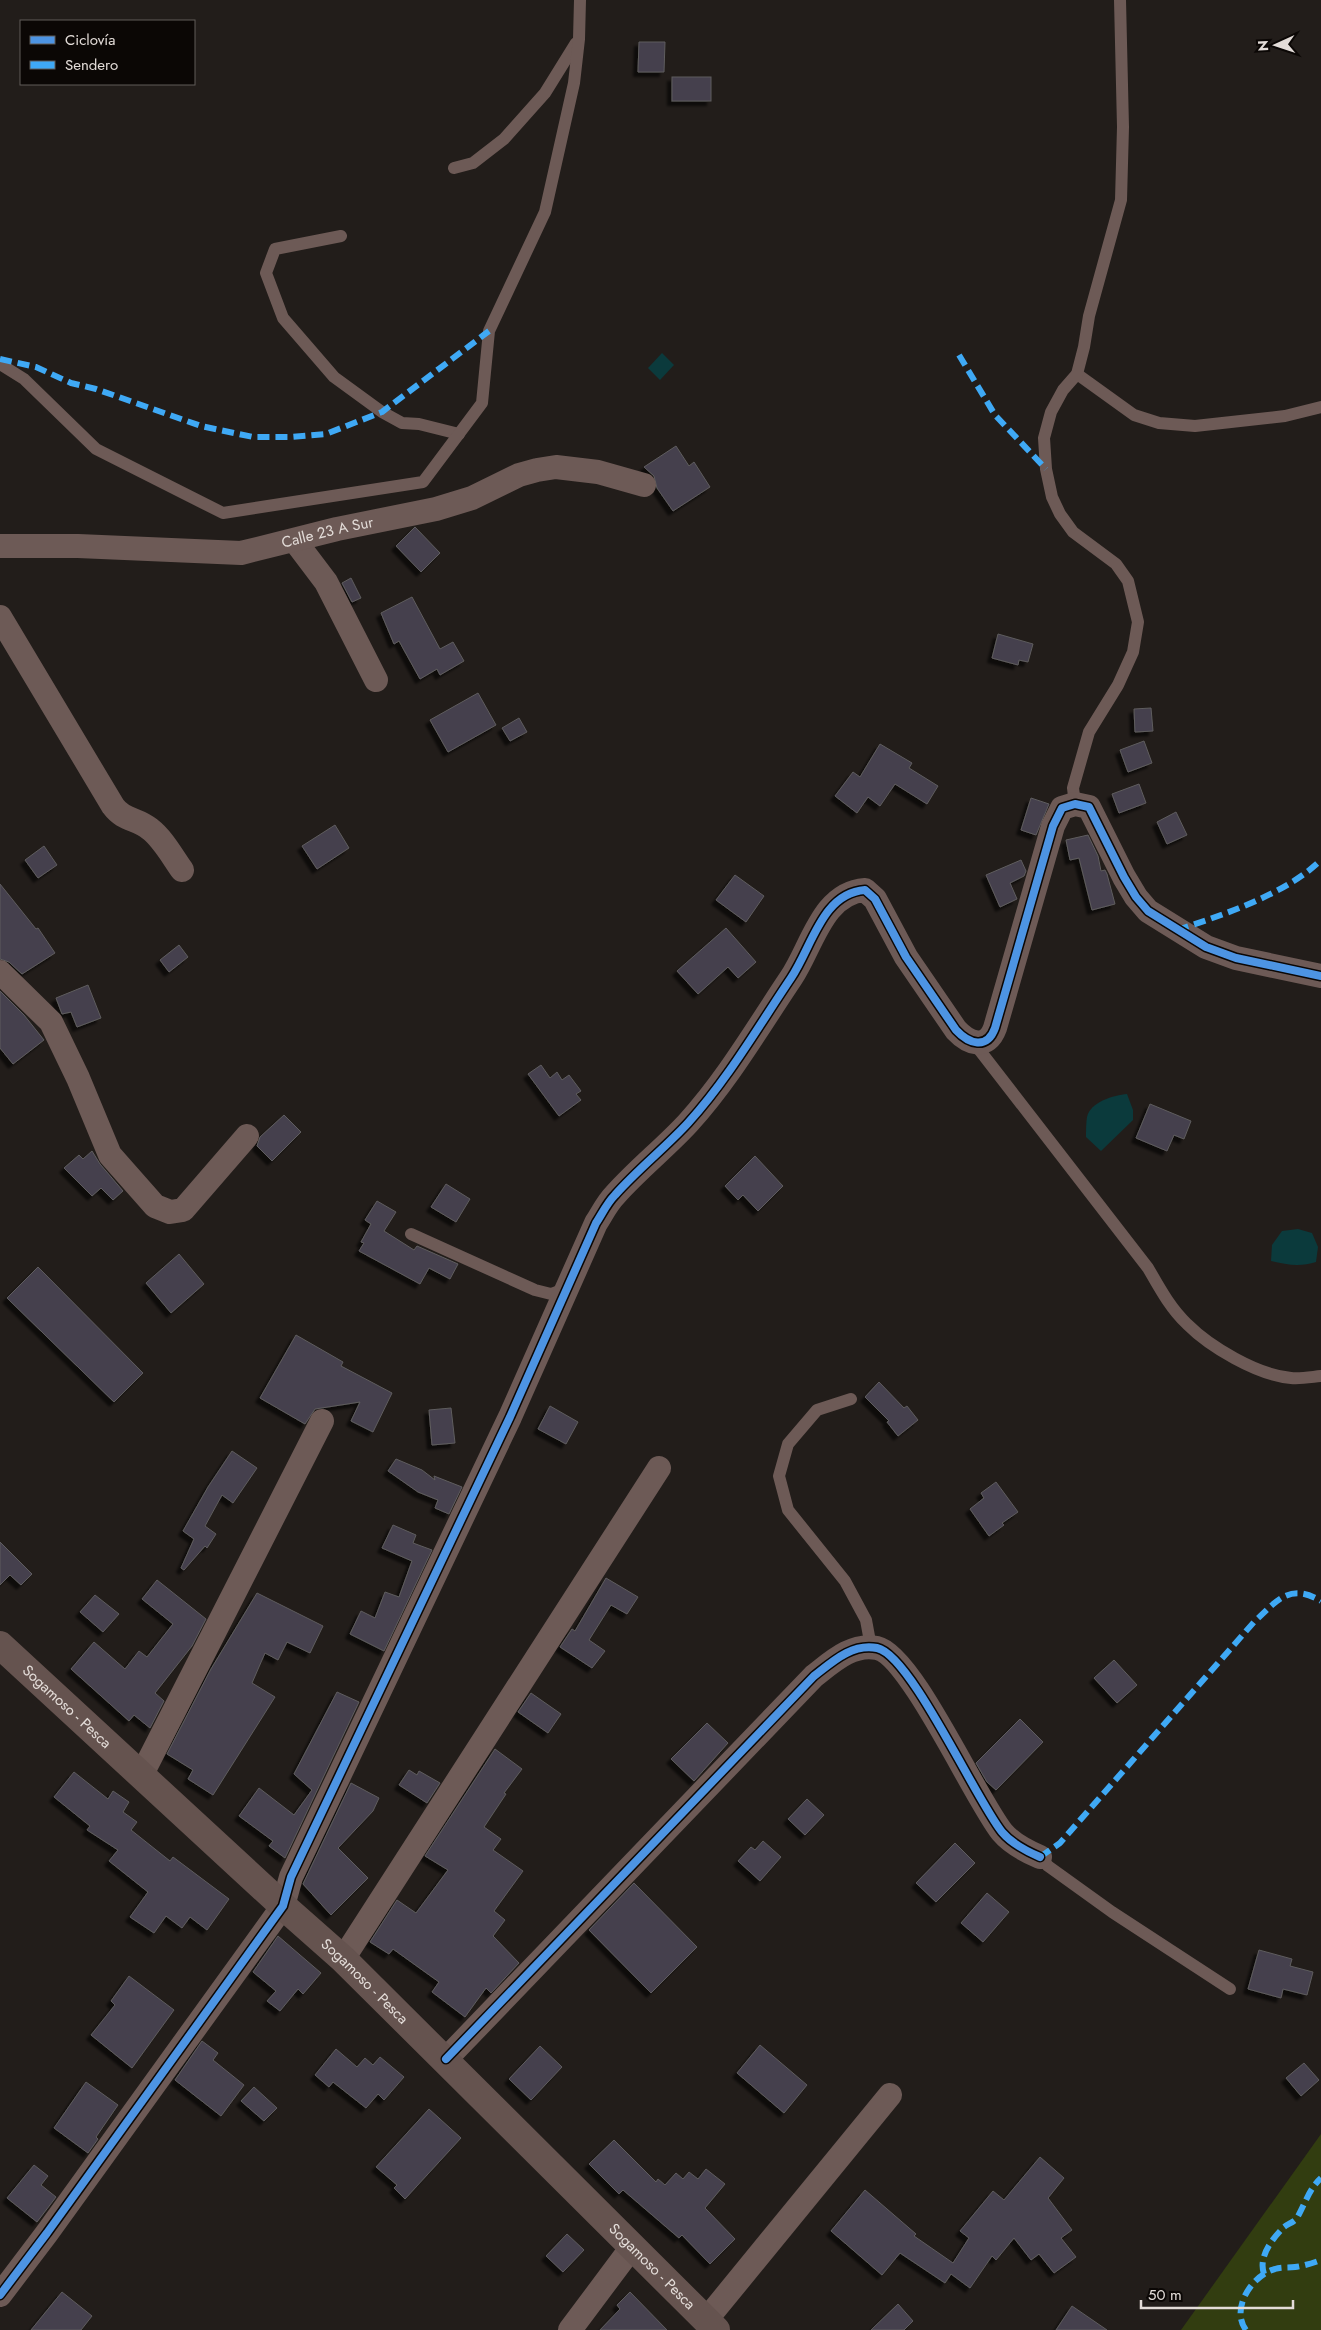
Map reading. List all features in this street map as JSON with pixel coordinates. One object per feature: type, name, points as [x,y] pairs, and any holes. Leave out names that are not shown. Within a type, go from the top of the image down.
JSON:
[{"type":"main road","name":"Sogamoso - Pesca","points":[[0,1645],[343,1959],[446,2059],[711,2325]]},
{"type":"street","name":"Calle 23 A Sur","points":[[0,546],[78,546],[220,554],[241,553],[378,520],[436,509],[472,498],[519,475],[537,470],[556,467],[598,472],[644,485]]},
{"type":"street","points":[[295,541],[326,582],[376,680]]},
{"type":"street","points":[[0,617],[113,806],[124,817],[141,823],[150,829],[182,870]]},
{"type":"street","points":[[0,2295],[47,2233],[283,1906],[291,1877],[510,1417],[569,1288],[596,1223],[614,1196],[688,1124],[724,1080],[802,963],[824,916],[840,898],[853,891],[866,890],[875,899],[906,957],[941,1011],[964,1038],[974,1043],[988,1040],[992,1036],[1053,826],[1062,808],[1076,804],[1089,807],[1124,877],[1136,897],[1148,911],[1206,947],[1236,958],[1321,976]]},
{"type":"street","points":[[0,972],[51,1022],[78,1078],[110,1155],[155,1206],[170,1212],[183,1210],[247,1136]]},
{"type":"street","points":[[142,1774],[322,1421]]},
{"type":"street","points":[[343,1959],[659,1468]]},
{"type":"street","points":[[446,2059],[814,1676],[840,1656],[856,1650],[871,1647],[886,1652],[914,1684],[986,1808],[1003,1833],[1026,1851],[1040,1857]]},
{"type":"street","points":[[711,2325],[890,2095]]},
{"type":"street","points":[[570,2330],[632,2247]]},
{"type":"lane","points":[[0,364],[24,379],[96,449],[223,513],[424,482],[482,403],[488,331],[545,212],[574,83],[579,39],[580,0]]},
{"type":"lane","points":[[1076,804],[1073,788],[1089,732],[1118,685],[1133,652],[1138,622],[1128,581],[1116,564],[1104,553],[1073,532],[1060,514],[1052,497],[1046,469],[1044,438],[1051,412],[1063,390],[1077,374],[1089,316],[1120,200],[1123,127],[1120,74],[1120,0]]},
{"type":"lane","points":[[454,168],[473,163],[504,139],[545,94],[579,39]]},
{"type":"lane","points":[[341,236],[275,249],[266,273],[283,318],[334,377],[382,412],[402,423],[419,424],[459,434]]},
{"type":"lane","points":[[1077,374],[1134,415],[1159,423],[1194,426],[1285,416],[1321,407]]},
{"type":"lane","points":[[974,1043],[1148,1268],[1169,1303],[1186,1324],[1202,1338],[1233,1357],[1260,1370],[1291,1378],[1321,1376]]},
{"type":"lane","points":[[411,1234],[535,1290],[551,1294],[569,1288]]},
{"type":"lane","points":[[851,1399],[817,1410],[788,1444],[779,1476],[788,1510],[845,1581],[866,1620],[871,1647]]},
{"type":"lane","points":[[1040,1857],[1048,1866],[1112,1912],[1230,1989]]},
{"type":"green space","points":[[1321,2134],[1321,2330],[1181,2330]]},
{"type":"water","points":[[662,353],[674,365],[660,380],[648,368]]},
{"type":"water","points":[[1127,1094],[1133,1110],[1133,1120],[1101,1151],[1086,1137],[1089,1112],[1103,1100]]},
{"type":"water","points":[[1298,1229],[1312,1233],[1318,1247],[1316,1262],[1294,1265],[1271,1261],[1272,1245],[1282,1231]]},
{"type":"building","points":[[639,42],[665,42],[664,72],[638,72]]},
{"type":"building","points":[[672,77],[711,77],[711,101],[672,101]]},
{"type":"building","points":[[676,446],[689,466],[694,462],[710,487],[673,511],[657,488],[654,476],[644,467]]},
{"type":"building","points":[[415,527],[440,553],[421,572],[396,546]]},
{"type":"building","points":[[351,578],[361,598],[352,602],[342,583]]},
{"type":"building","points":[[412,597],[440,649],[453,642],[464,661],[440,675],[437,669],[420,679],[399,641],[394,644],[381,613]]},
{"type":"building","points":[[998,634],[1033,644],[1028,662],[1019,660],[1018,665],[992,658]]},
{"type":"building","points":[[478,693],[496,725],[448,752],[430,720]]},
{"type":"building","points":[[1151,708],[1153,731],[1135,732],[1134,709]]},
{"type":"building","points":[[519,718],[527,732],[510,741],[502,728]]},
{"type":"building","points":[[1144,741],[1152,763],[1128,772],[1120,750]]},
{"type":"building","points":[[880,744],[912,763],[909,768],[938,786],[927,804],[895,784],[880,806],[868,797],[857,813],[835,796],[853,772],[860,777]]},
{"type":"building","points":[[1139,784],[1146,803],[1119,813],[1112,794]]},
{"type":"building","points":[[1031,798],[1049,804],[1036,835],[1021,830]]},
{"type":"building","points":[[1176,812],[1187,835],[1167,844],[1157,822]]},
{"type":"building","points":[[335,825],[349,848],[317,869],[302,846]]},
{"type":"building","points":[[1088,835],[1098,856],[1101,871],[1105,870],[1107,874],[1115,904],[1092,910],[1079,858],[1070,860],[1066,840]]},
{"type":"building","points":[[44,846],[57,865],[38,878],[25,860]]},
{"type":"building","points":[[1021,860],[1026,871],[1024,876],[1010,883],[1017,899],[1000,907],[986,875]]},
{"type":"building","points":[[735,875],[764,896],[746,922],[716,900]]},
{"type":"building","points":[[0,884],[36,929],[38,928],[55,953],[22,974],[9,962],[0,959]]},
{"type":"building","points":[[726,928],[756,962],[738,978],[728,967],[698,994],[677,971]]},
{"type":"building","points":[[179,945],[188,957],[169,972],[160,960]]},
{"type":"building","points":[[88,985],[101,1018],[77,1027],[71,1012],[62,1014],[56,998]]},
{"type":"building","points":[[0,991],[24,1015],[44,1040],[13,1064],[0,1048]]},
{"type":"building","points":[[541,1065],[550,1078],[557,1072],[562,1080],[569,1075],[581,1091],[576,1094],[581,1100],[559,1116],[528,1074]]},
{"type":"building","points":[[1150,1104],[1191,1121],[1184,1139],[1174,1135],[1167,1151],[1136,1138]]},
{"type":"building","points":[[284,1115],[301,1132],[272,1161],[257,1146],[260,1137]]},
{"type":"building","points":[[92,1151],[100,1164],[123,1191],[113,1200],[101,1188],[92,1196],[64,1168],[79,1155],[83,1159]]},
{"type":"building","points":[[755,1156],[783,1186],[758,1211],[743,1195],[738,1200],[725,1186]]},
{"type":"building","points":[[446,1184],[470,1199],[456,1222],[431,1207]]},
{"type":"building","points":[[377,1201],[396,1212],[384,1231],[414,1250],[417,1246],[458,1264],[450,1279],[429,1268],[420,1284],[359,1251],[364,1243],[361,1242],[371,1224],[365,1220]]},
{"type":"building","points":[[179,1254],[204,1284],[171,1313],[146,1283]]},
{"type":"building","points":[[38,1267],[143,1373],[114,1402],[7,1298]]},
{"type":"building","points":[[296,1335],[343,1362],[341,1366],[392,1393],[373,1432],[351,1421],[360,1402],[315,1409],[305,1424],[260,1398]]},
{"type":"building","points":[[879,1382],[904,1408],[907,1406],[918,1420],[898,1436],[887,1422],[889,1421],[865,1397]]},
{"type":"building","points":[[550,1406],[578,1422],[566,1444],[538,1429]]},
{"type":"building","points":[[451,1408],[455,1443],[432,1445],[429,1410]]},
{"type":"building","points":[[232,1451],[257,1468],[233,1503],[222,1495],[205,1526],[216,1534],[207,1548],[205,1546],[184,1570],[181,1568],[194,1539],[183,1531],[208,1487]]},
{"type":"building","points":[[396,1459],[422,1470],[435,1480],[434,1476],[462,1487],[449,1514],[435,1508],[438,1500],[418,1492],[388,1471]]},
{"type":"building","points":[[996,1482],[1018,1512],[1002,1523],[1004,1525],[989,1536],[970,1509],[984,1498],[981,1493]]},
{"type":"building","points":[[393,1525],[416,1535],[413,1543],[432,1550],[384,1651],[350,1634],[361,1611],[375,1618],[385,1592],[399,1597],[412,1561],[382,1548]]},
{"type":"building","points":[[0,1542],[32,1574],[21,1585],[10,1575],[0,1585]]},
{"type":"building","points":[[606,1578],[638,1597],[627,1614],[611,1605],[589,1640],[605,1651],[592,1668],[560,1647],[572,1629],[575,1631]]},
{"type":"building","points":[[157,1580],[206,1619],[192,1646],[155,1693],[164,1701],[150,1728],[134,1715],[129,1721],[71,1669],[94,1642],[125,1669],[139,1651],[147,1657],[173,1624],[142,1599]]},
{"type":"building","points":[[257,1593],[323,1626],[310,1653],[287,1642],[278,1660],[265,1653],[252,1683],[275,1697],[213,1795],[188,1779],[193,1770],[167,1754],[211,1669]]},
{"type":"building","points":[[95,1595],[119,1614],[103,1632],[80,1612]]},
{"type":"building","points":[[1114,1660],[1137,1685],[1117,1703],[1094,1678]]},
{"type":"building","points":[[337,1692],[359,1702],[285,1858],[269,1846],[273,1841],[239,1816],[259,1788],[294,1815],[312,1790],[294,1774]]},
{"type":"building","points":[[531,1693],[561,1714],[548,1733],[518,1712]]},
{"type":"building","points":[[1020,1719],[1043,1742],[996,1790],[987,1782],[976,1763]]},
{"type":"building","points":[[707,1723],[728,1743],[694,1781],[671,1759]]},
{"type":"building","points":[[495,1749],[522,1769],[504,1793],[506,1794],[484,1827],[501,1839],[493,1850],[523,1871],[494,1911],[505,1920],[493,1936],[519,1963],[491,1993],[486,1988],[465,2017],[432,1992],[439,1982],[393,1949],[389,1954],[370,1942],[397,1900],[416,1913],[448,1870],[425,1856]]},
{"type":"building","points":[[409,1770],[417,1775],[419,1771],[440,1783],[427,1803],[399,1785]]},
{"type":"building","points":[[74,1772],[108,1799],[113,1791],[129,1802],[123,1812],[137,1822],[131,1830],[170,1861],[173,1857],[229,1899],[207,1930],[190,1917],[182,1928],[166,1916],[154,1933],[130,1917],[148,1892],[109,1861],[118,1850],[87,1830],[90,1826],[54,1797]]},
{"type":"building","points":[[351,1783],[379,1798],[373,1811],[338,1848],[368,1878],[331,1915],[303,1884]]},
{"type":"building","points":[[807,1799],[824,1815],[805,1835],[788,1819]]},
{"type":"building","points":[[763,1841],[781,1857],[760,1881],[738,1861],[751,1847],[755,1850]]},
{"type":"building","points":[[955,1843],[975,1863],[936,1902],[916,1883]]},
{"type":"building","points":[[634,1883],[697,1947],[651,1993],[589,1930]]},
{"type":"building","points":[[987,1893],[1009,1912],[983,1942],[961,1923]]},
{"type":"building","points":[[278,1936],[321,1973],[303,1994],[298,1989],[280,2011],[267,2001],[276,1991],[253,1972]]},
{"type":"building","points":[[1259,1950],[1292,1959],[1290,1966],[1313,1972],[1307,1995],[1283,1989],[1281,1998],[1248,1989]]},
{"type":"building","points":[[129,1976],[174,2010],[132,2068],[91,2035],[115,2005],[111,2001]]},
{"type":"building","points":[[202,2041],[218,2053],[213,2060],[244,2085],[221,2116],[175,2080]]},
{"type":"building","points":[[760,2045],[807,2085],[784,2113],[737,2073]]},
{"type":"building","points":[[540,2046],[562,2067],[531,2100],[509,2079]]},
{"type":"building","points":[[336,2049],[357,2067],[365,2058],[373,2065],[380,2057],[404,2077],[384,2100],[378,2094],[366,2108],[333,2082],[329,2087],[315,2075]]},
{"type":"building","points":[[1304,2063],[1319,2080],[1301,2096],[1286,2078]]},
{"type":"building","points":[[86,2082],[118,2105],[96,2137],[98,2139],[88,2153],[54,2128]]},
{"type":"building","points":[[254,2087],[277,2108],[264,2121],[241,2101]]},
{"type":"building","points":[[429,2109],[461,2138],[405,2199],[394,2188],[397,2185],[376,2167]]},
{"type":"building","points":[[614,2140],[656,2182],[658,2179],[665,2185],[676,2173],[683,2179],[689,2172],[698,2179],[706,2169],[725,2184],[705,2208],[735,2239],[710,2264],[682,2235],[679,2238],[623,2190],[619,2194],[589,2164]]},
{"type":"building","points":[[1040,2157],[1064,2178],[1048,2198],[1072,2230],[1061,2238],[1076,2257],[1054,2273],[1039,2254],[1031,2260],[1014,2238],[996,2260],[992,2256],[970,2288],[951,2274],[945,2283],[900,2253],[882,2275],[831,2231],[865,2190],[916,2234],[914,2236],[953,2263],[969,2238],[960,2231],[993,2191],[1004,2200]]},
{"type":"building","points":[[34,2165],[48,2176],[41,2185],[56,2197],[37,2222],[7,2198]]},
{"type":"building","points":[[567,2234],[584,2250],[563,2272],[546,2256]]},
{"type":"building","points":[[62,2292],[92,2316],[81,2330],[31,2330]]},
{"type":"building","points":[[630,2292],[667,2330],[600,2330],[620,2309],[617,2305]]},
{"type":"building","points":[[898,2304],[913,2321],[904,2330],[871,2330]]},
{"type":"building","points":[[1072,2306],[1107,2330],[1056,2330]]},
{"type":"marked path","points":[[0,359],[36,367],[71,383],[96,389],[201,426],[253,437],[291,437],[326,434],[382,412],[489,331]]},
{"type":"marked path","points":[[959,355],[995,415],[1046,469]]},
{"type":"marked path","points":[[1177,930],[1214,918],[1272,893],[1307,872],[1321,860]]},
{"type":"marked path","points":[[1040,1857],[1060,1843],[1254,1622],[1270,1607],[1284,1596],[1300,1593],[1321,1601]]},
{"type":"marked path","points":[[1264,2274],[1263,2261],[1267,2249],[1284,2227],[1297,2218],[1310,2192],[1321,2178]]},
{"type":"marked path","points":[[1246,2330],[1242,2322],[1241,2312],[1242,2303],[1251,2285],[1266,2272],[1280,2268],[1301,2266],[1321,2260]]},
{"type":"cycle path","points":[[0,2295],[47,2233],[283,1906],[291,1877],[510,1417],[596,1223],[612,1198],[688,1123],[716,1089],[791,978],[828,911],[838,901],[850,893],[865,890],[875,899],[906,957],[956,1030],[966,1039],[983,1042],[992,1035],[995,1028],[1053,826],[1062,808],[1075,804],[1089,807],[1124,877],[1136,897],[1148,911],[1206,947],[1236,958],[1321,976]]},
{"type":"cycle path","points":[[446,2059],[814,1676],[843,1655],[859,1648],[877,1648],[891,1657],[907,1675],[925,1701],[1002,1832],[1019,1847],[1040,1857]]}]
